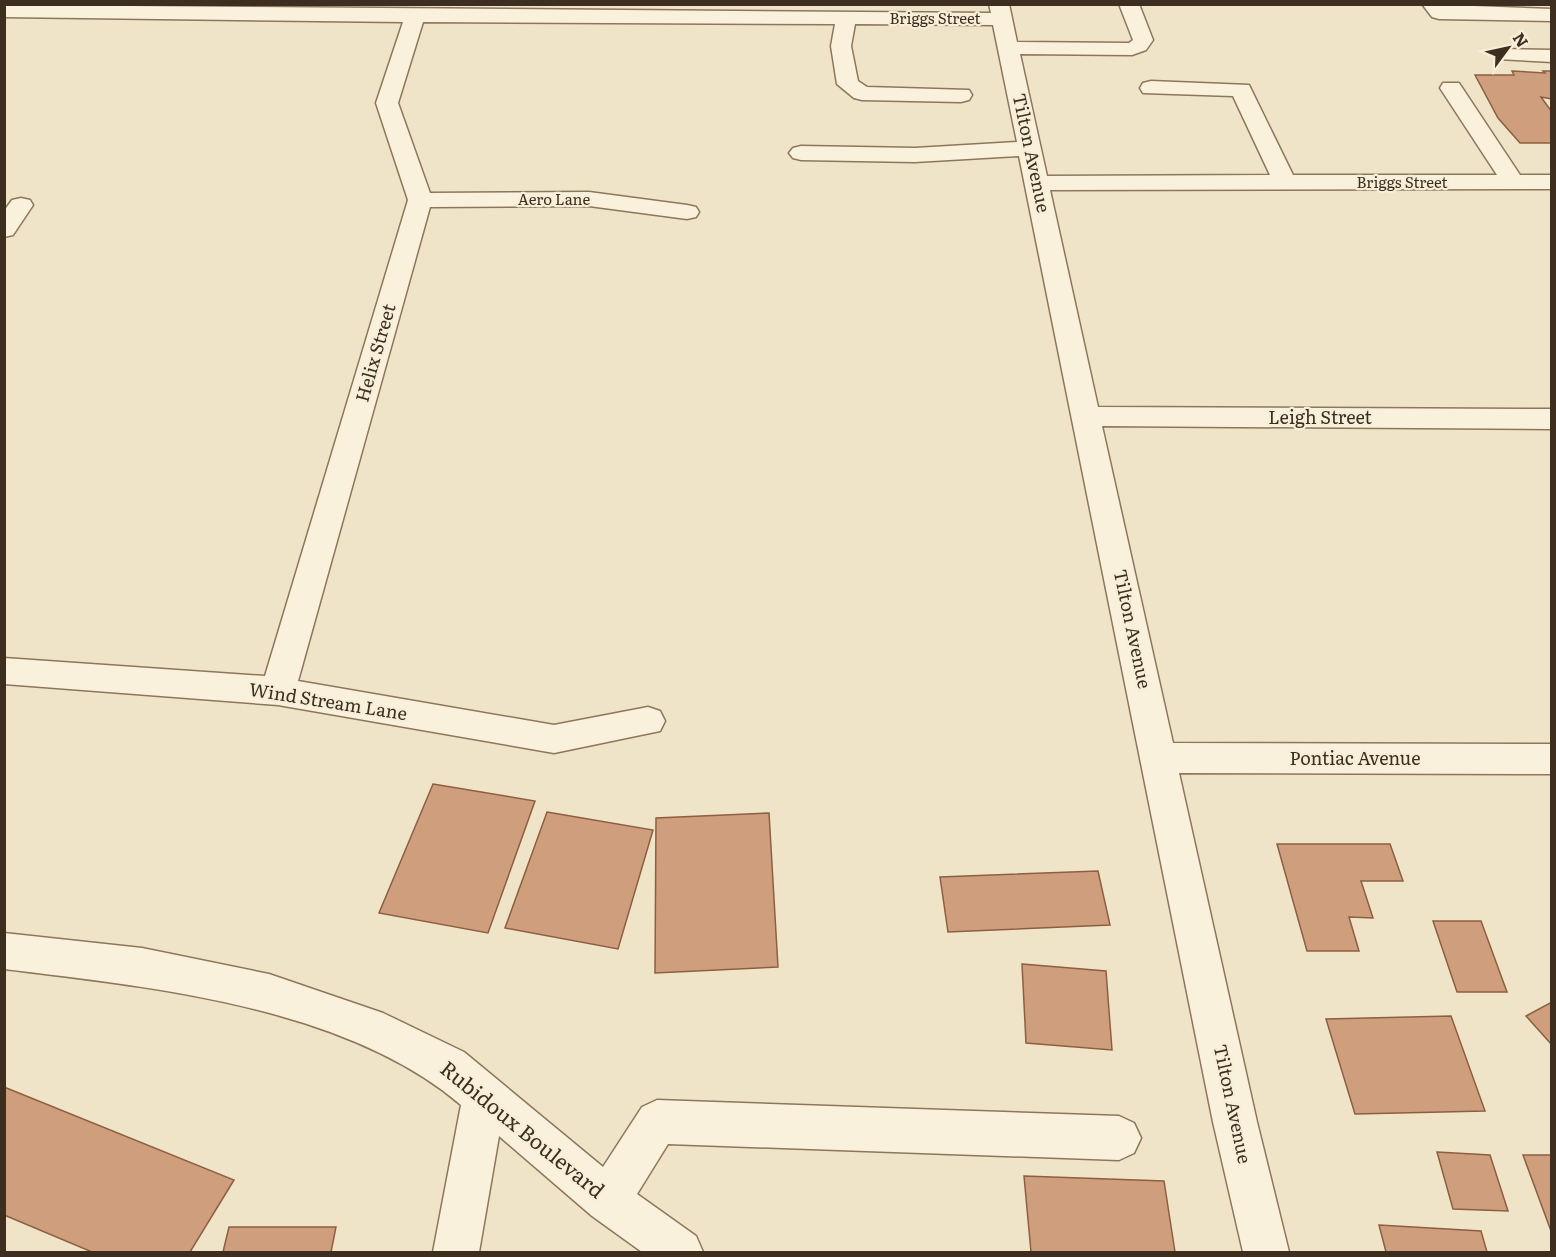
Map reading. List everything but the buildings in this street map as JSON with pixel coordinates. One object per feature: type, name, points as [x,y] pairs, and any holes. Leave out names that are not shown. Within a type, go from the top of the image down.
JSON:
[{"type":"street","name":"Briggs Street","points":[[4,11],[96,8],[415,16],[677,10],[799,11],[846,18],[1003,24],[1132,49],[1139,46],[1143,40],[1129,4]]},
{"type":"street","points":[[1432,4],[1439,14],[1551,15]]},
{"type":"street","points":[[415,16],[387,104],[420,200]]},
{"type":"street","points":[[846,18],[842,46],[848,84],[862,93],[961,96]]},
{"type":"street","name":"Tilton Avenue","points":[[1003,24],[1266,1252]]},
{"type":"street","points":[[1504,55],[1551,56]]},
{"type":"street","points":[[1150,88],[1241,90],[1285,183]]},
{"type":"street","points":[[1451,88],[1514,183]]},
{"type":"street","points":[[801,153],[915,155],[1030,148]]},
{"type":"street","name":"Briggs Street","points":[[1037,183],[1551,182]]},
{"type":"street","name":"Aero Lane","points":[[420,200],[589,199],[687,212]]},
{"type":"street","name":"Helix Street","points":[[278,692],[420,200]]},
{"type":"street","points":[[4,230],[21,205]]},
{"type":"street","name":"Leigh Street","points":[[1088,416],[1551,419]]},
{"type":"street","name":"Wind Stream Lane","points":[[4,670],[278,692],[554,740],[648,721]]},
{"type":"street","name":"Pontiac Avenue","points":[[1159,758],[1551,759]]},
{"type":"street","name":"Rubidoux Boulevard","points":[[4,951],[142,967],[270,993],[383,1034],[449,1067],[608,1200],[680,1252]]},
{"type":"street","points":[[456,1252],[484,1098]]},
{"type":"street","points":[[608,1200],[657,1122],[1119,1138]]}]
